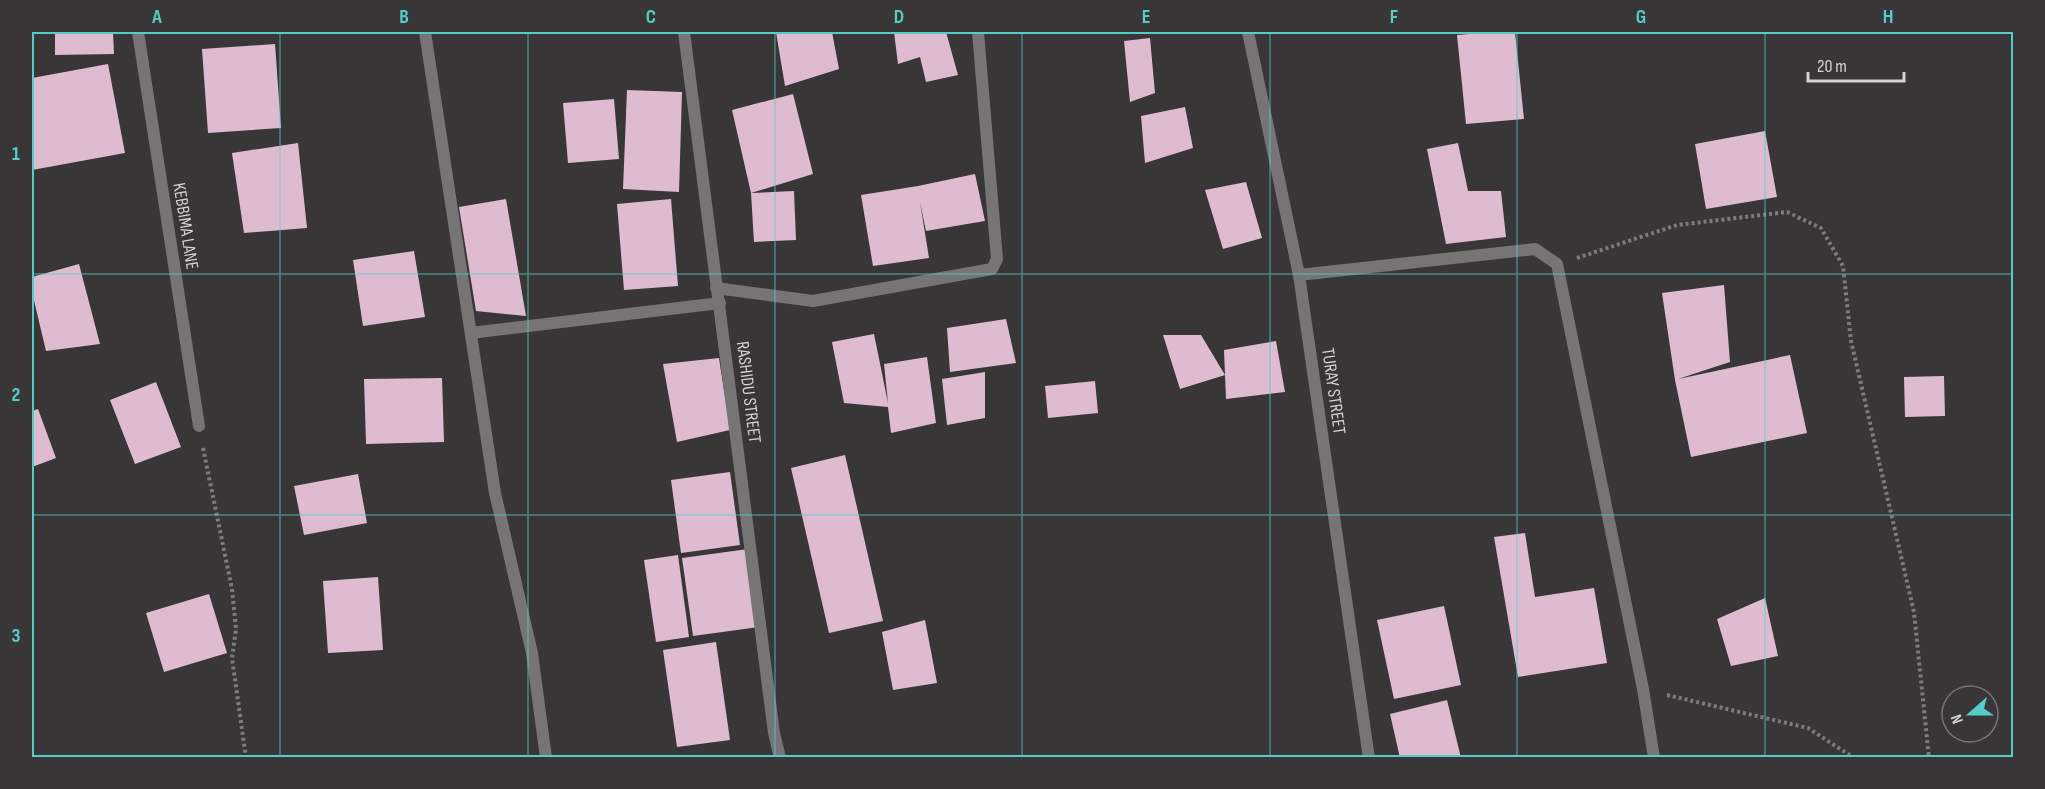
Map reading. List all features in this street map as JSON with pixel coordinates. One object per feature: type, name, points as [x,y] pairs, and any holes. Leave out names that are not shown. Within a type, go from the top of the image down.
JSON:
[{"type":"street","name":"KEBBIMA LANE","points":[[138,32],[199,426]]},
{"type":"street","points":[[425,32],[495,492],[532,653],[546,758]]},
{"type":"street","name":"RASHIDU STREET","points":[[684,32],[774,733],[780,758]]},
{"type":"street","points":[[716,288],[813,301],[992,269],[997,259],[978,32]]},
{"type":"street","name":"TURAY STREET","points":[[1248,32],[1299,275],[1369,758]]},
{"type":"street","points":[[1299,275],[1534,249],[1557,264],[1642,689],[1653,758]]},
{"type":"street","points":[[471,333],[720,303]]},
{"type":"path","points":[[1557,264],[1677,225],[1787,212],[1821,228],[1843,266],[1851,340],[1914,612],[1929,758]]},
{"type":"path","points":[[199,426],[232,589],[236,629],[232,658],[246,758]]},
{"type":"path","points":[[1642,689],[1808,728],[1854,758]]},
{"type":"building","points":[[55,32],[113,32],[114,54],[55,55]]},
{"type":"building","points":[[776,32],[832,32],[839,69],[785,86]]},
{"type":"building","points":[[894,32],[946,32],[958,75],[926,82],[920,57],[898,64]]},
{"type":"building","points":[[1515,32],[1524,119],[1466,124],[1457,35]]},
{"type":"building","points":[[1150,38],[1155,93],[1130,102],[1124,41]]},
{"type":"building","points":[[275,44],[281,128],[208,133],[202,49]]},
{"type":"building","points":[[108,64],[125,153],[32,170],[32,78]]},
{"type":"building","points":[[627,90],[682,92],[679,192],[623,189]]},
{"type":"building","points":[[793,94],[813,174],[751,193],[732,110]]},
{"type":"building","points":[[614,99],[619,159],[568,163],[563,103]]},
{"type":"building","points":[[1185,107],[1193,148],[1145,163],[1141,116]]},
{"type":"building","points":[[1765,131],[1777,197],[1706,209],[1695,144]]},
{"type":"building","points":[[298,143],[307,228],[244,233],[232,153]]},
{"type":"building","points":[[1458,143],[1468,191],[1501,191],[1506,237],[1446,244],[1427,149]]},
{"type":"building","points":[[975,174],[985,221],[926,231],[920,202],[929,258],[873,266],[861,195]]},
{"type":"building","points":[[1246,182],[1262,238],[1223,249],[1205,190]]},
{"type":"building","points":[[794,191],[796,240],[754,242],[751,193]]},
{"type":"building","points":[[506,199],[526,316],[476,311],[459,207]]},
{"type":"building","points":[[671,199],[678,286],[624,290],[617,204]]},
{"type":"building","points":[[414,251],[425,317],[363,326],[353,260]]},
{"type":"building","points":[[79,264],[100,344],[46,351],[32,292],[32,277]]},
{"type":"building","points":[[1724,285],[1730,362],[1678,379],[1790,355],[1807,433],[1691,457],[1675,380],[1662,293]]},
{"type":"building","points":[[1006,319],[1016,363],[950,372],[947,328]]},
{"type":"building","points":[[874,334],[888,403],[884,364],[927,357],[936,423],[891,433],[888,407],[844,403],[832,342]]},
{"type":"building","points":[[1163,335],[1201,335],[1225,375],[1180,389]]},
{"type":"building","points":[[1276,341],[1285,392],[1226,399],[1224,350]]},
{"type":"building","points":[[719,358],[730,430],[677,442],[663,364]]},
{"type":"building","points":[[985,372],[985,418],[947,425],[942,379]]},
{"type":"building","points":[[1944,376],[1945,416],[1905,417],[1904,377]]},
{"type":"building","points":[[442,378],[444,442],[366,444],[364,379]]},
{"type":"building","points":[[1095,381],[1098,413],[1048,418],[1045,386]]},
{"type":"building","points":[[156,382],[181,447],[135,464],[110,400]]},
{"type":"building","points":[[38,409],[56,458],[32,467],[32,411]]},
{"type":"building","points":[[845,455],[883,621],[829,633],[791,468]]},
{"type":"building","points":[[730,472],[740,545],[681,553],[671,480]]},
{"type":"building","points":[[358,474],[367,523],[304,535],[294,486]]},
{"type":"building","points":[[1525,533],[1535,597],[1594,588],[1607,663],[1518,677],[1494,537]]},
{"type":"building","points":[[748,549],[759,627],[693,636],[682,558]]},
{"type":"building","points":[[678,555],[689,637],[656,642],[644,560]]},
{"type":"building","points":[[378,577],[383,650],[328,653],[323,581]]},
{"type":"building","points":[[209,594],[227,653],[164,672],[146,613]]},
{"type":"building","points":[[1765,598],[1778,656],[1731,666],[1717,619]]},
{"type":"building","points":[[1444,606],[1461,685],[1394,699],[1377,620]]},
{"type":"building","points":[[925,620],[937,683],[893,690],[882,632]]},
{"type":"building","points":[[716,642],[730,740],[677,747],[663,650]]},
{"type":"building","points":[[1447,700],[1461,758],[1400,758],[1390,714]]}]
